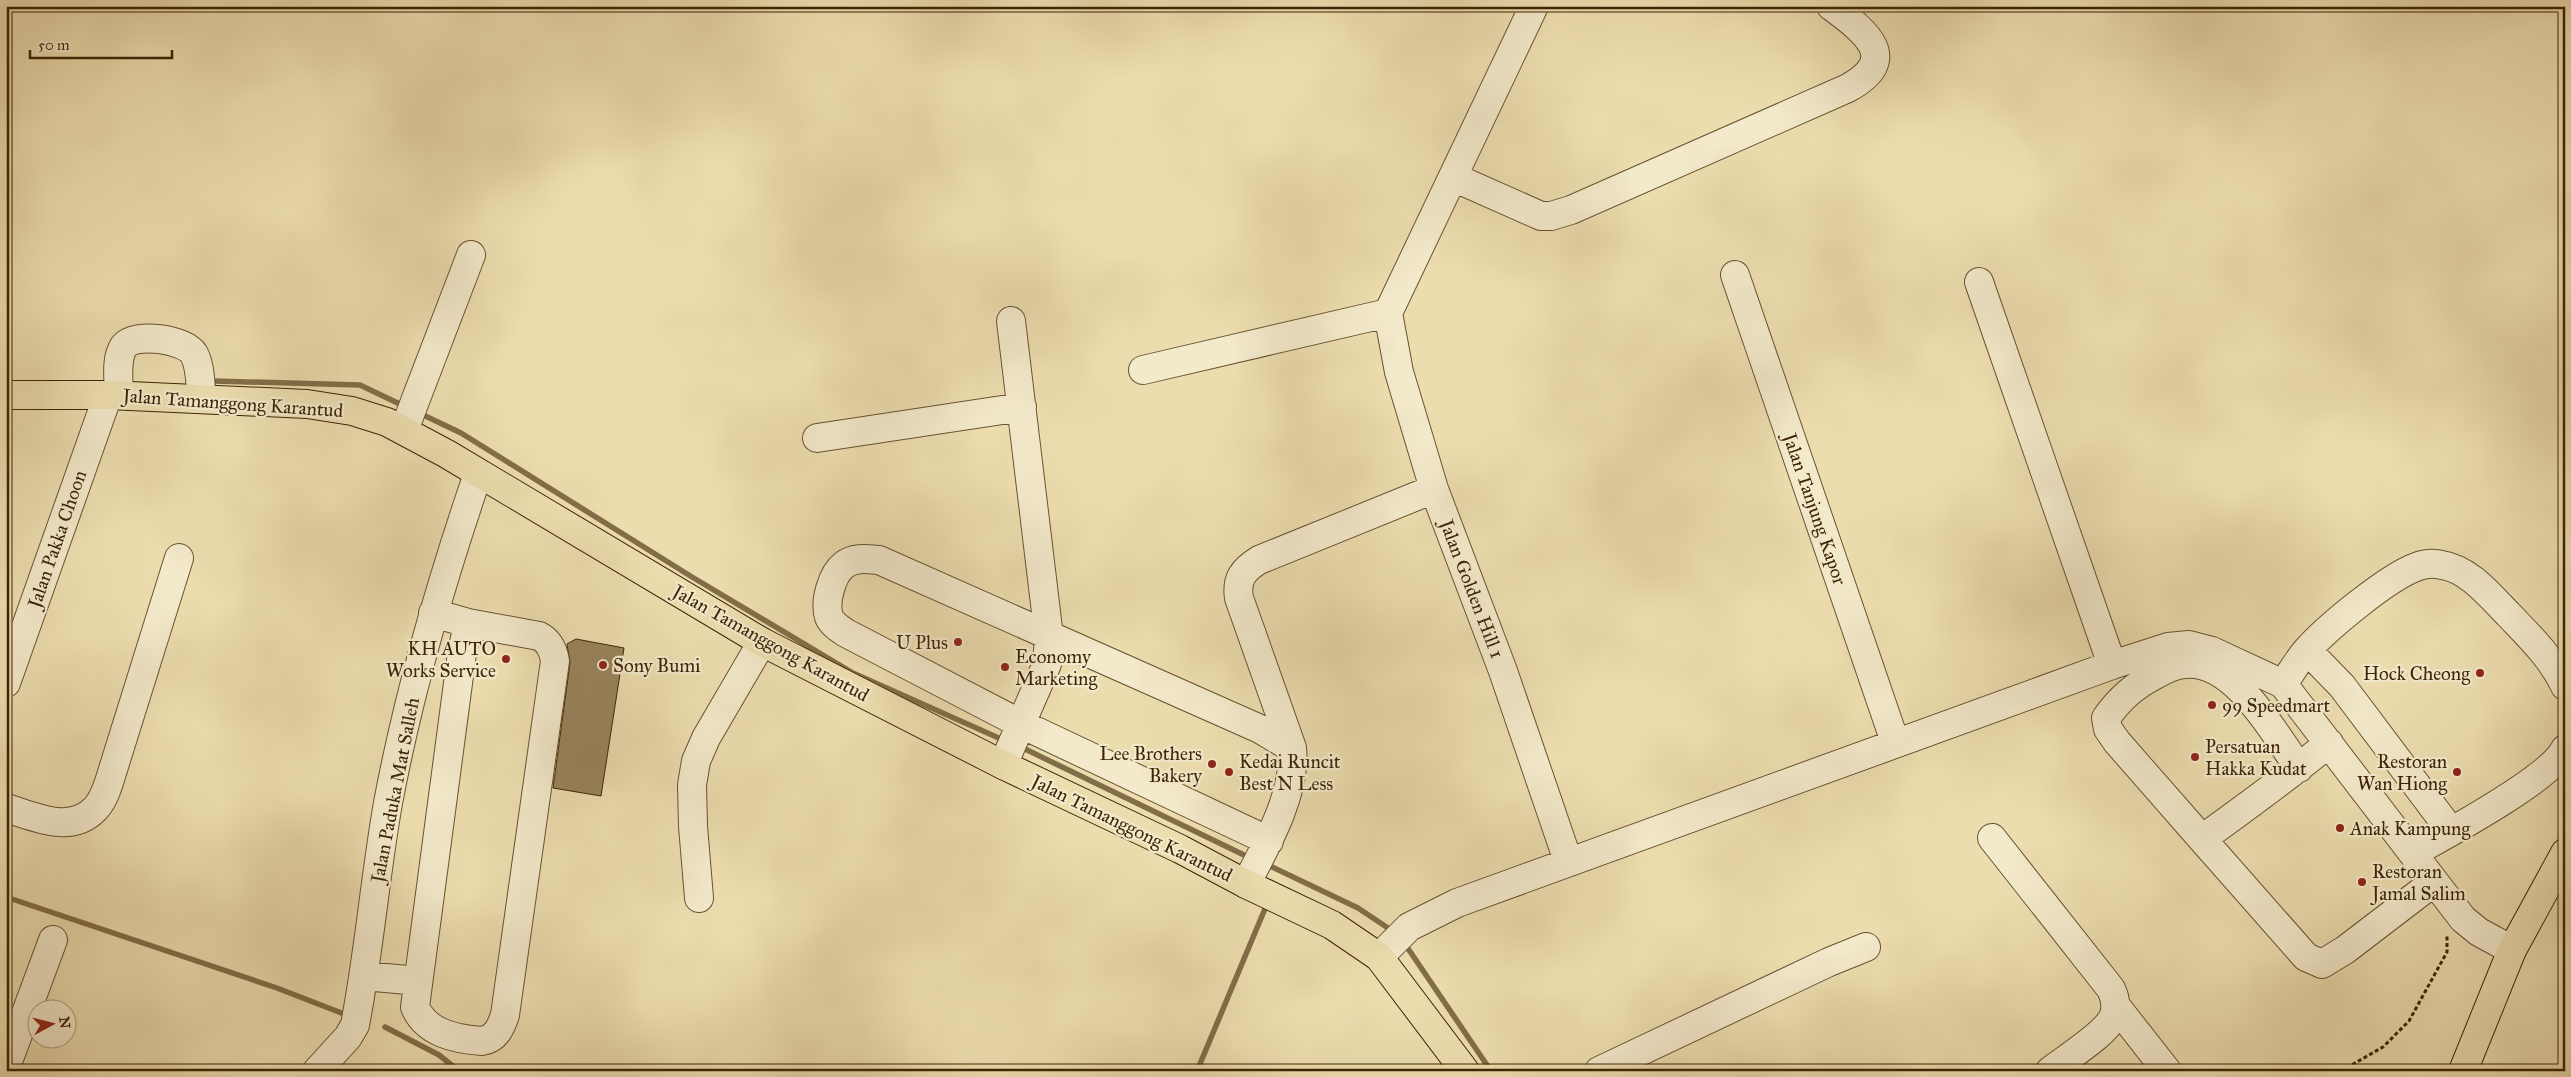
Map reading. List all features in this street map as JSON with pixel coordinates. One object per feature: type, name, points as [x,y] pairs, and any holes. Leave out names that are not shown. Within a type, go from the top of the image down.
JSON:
[{"type":"main road","name":"Jalan Tamanggong Karantud","points":[[6,395],[113,395],[307,404],[352,411],[404,430],[762,642],[1003,765],[1180,849],[1246,884],[1332,925],[1379,957],[1465,1071]]},
{"type":"main road","points":[[2463,1071],[2512,950],[2565,853]]},
{"type":"street","points":[[1143,370],[1388,313],[1534,6]]},
{"type":"street","points":[[1453,177],[1541,216],[1551,216],[1588,202],[1839,92],[1862,80],[1871,72],[1875,60],[1875,49],[1870,38],[1861,28],[1831,6]]},
{"type":"street","points":[[404,430],[470,255]]},
{"type":"street","name":"Jalan Tanjung Kapor","points":[[1735,275],[1895,742]]},
{"type":"street","points":[[1979,282],[2112,665]]},
{"type":"street","name":"Jalan Golden Hill 1","points":[[1388,313],[1399,372],[1434,489],[1503,671],[1568,861]]},
{"type":"street","points":[[1003,765],[1047,664],[1049,637],[1012,321]]},
{"type":"street","name":"Jalan Pakka Choon","points":[[6,683],[113,395],[119,358],[124,346],[130,341],[156,339],[183,345],[193,353],[199,372],[202,399]]},
{"type":"street","points":[[817,438],[1022,406]]},
{"type":"street","name":"Jalan Paduka Mat Salleh","points":[[317,1071],[348,1037],[355,1025],[364,976],[368,929],[388,804],[433,613],[478,474]]},
{"type":"street","points":[[1246,884],[1269,841],[1292,776],[1292,748],[1239,598],[1240,576],[1248,567],[1259,560],[1434,489]]},
{"type":"street","points":[[6,808],[58,823],[76,821],[95,809],[103,796],[115,763],[179,558]]},
{"type":"street","points":[[1269,841],[1021,724],[835,625],[829,617],[828,604],[831,588],[843,565],[854,560],[879,560],[1260,729],[1292,748]]},
{"type":"street","points":[[2283,684],[2307,650],[2344,615],[2407,571],[2429,564],[2444,565],[2458,571],[2485,590],[2543,651],[2557,669],[2565,686]]},
{"type":"street","points":[[433,613],[468,623],[546,639],[552,648],[555,661],[508,1002],[502,1026],[488,1040],[482,1041],[437,1032],[420,1018],[415,1006],[462,653],[468,623]]},
{"type":"street","points":[[699,898],[693,826],[692,785],[696,761],[706,738],[762,642]]},
{"type":"street","points":[[1379,957],[1409,927],[1457,903],[1895,742],[2112,665],[2168,647],[2189,645],[2212,651],[2283,684],[2441,892],[2479,932],[2512,950]]},
{"type":"street","points":[[2307,650],[2342,686],[2451,831]]},
{"type":"street","points":[[2299,768],[2248,698],[2230,679],[2202,665],[2186,664],[2173,666],[2138,683],[2116,704],[2106,718],[2108,729],[2136,764],[2306,957],[2322,964],[2329,962],[2352,945],[2441,892]]},
{"type":"street","points":[[2202,839],[2299,768],[2329,743]]},
{"type":"street","points":[[2413,853],[2529,782],[2546,769],[2565,749]]},
{"type":"street","points":[[1992,838],[2111,989],[2116,1006],[2167,1071]]},
{"type":"street","points":[[6,1068],[53,940]]},
{"type":"street","points":[[1599,1071],[1829,962],[1866,948]]},
{"type":"street","points":[[364,976],[418,981]]},
{"type":"street","points":[[2050,1071],[2111,1022],[2116,1006]]},
{"type":"path","points":[[2341,1071],[2383,1047],[2409,1021],[2447,952],[2441,892]]},
{"type":"building","points":[[576,639],[624,648],[601,796],[553,788],[570,663],[567,644]]},
{"type":"waterway","points":[[213,381],[360,385],[406,407]]},
{"type":"waterway","points":[[419,413],[461,433],[692,577],[853,673],[1001,739]]},
{"type":"waterway","points":[[1025,749],[1244,855]]},
{"type":"waterway","points":[[1270,866],[1358,908],[1388,928]]},
{"type":"waterway","points":[[6,897],[277,988],[344,1014]]},
{"type":"waterway","points":[[1197,1071],[1267,904]]},
{"type":"waterway","points":[[1407,947],[1491,1071]]},
{"type":"waterway","points":[[385,1027],[439,1055],[459,1071]]},
{"type":"place","name":"U Plus","points":[[958,642]]},
{"type":"place","name":"KH AUTO Works Service","points":[[506,659]]},
{"type":"place","name":"Sony Bumi","points":[[603,665]]},
{"type":"place","name":"Economy Marketing","points":[[1005,667]]},
{"type":"place","name":"Hock Cheong","points":[[2480,673]]},
{"type":"place","name":"99 Speedmart","points":[[2212,705]]},
{"type":"place","name":"Persatuan Hakka Kudat","points":[[2195,757]]},
{"type":"place","name":"Lee Brothers Bakery","points":[[1212,764]]},
{"type":"place","name":"Kedai Runcit Best N Less","points":[[1229,772]]},
{"type":"place","name":"Restoran Wan Hiong","points":[[2457,772]]},
{"type":"place","name":"Anak Kampung","points":[[2340,828]]},
{"type":"place","name":"Restoran Jamal Salim","points":[[2362,882]]}]
